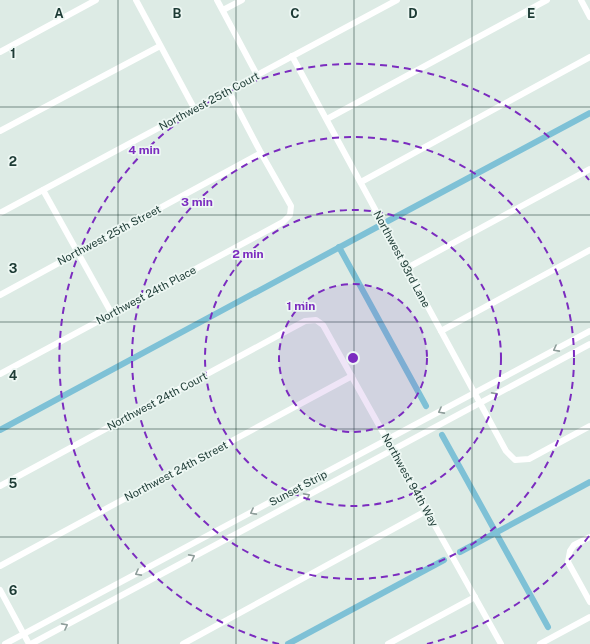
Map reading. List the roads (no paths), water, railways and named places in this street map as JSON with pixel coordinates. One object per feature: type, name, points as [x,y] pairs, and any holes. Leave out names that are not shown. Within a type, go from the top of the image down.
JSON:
[{"type":"street","points":[[0,52],[96,0]]},
{"type":"street","points":[[136,0],[194,108]]},
{"type":"street","points":[[217,0],[257,75]]},
{"type":"street","points":[[223,10],[242,0]]},
{"type":"street","name":"Northwest 25th Court","points":[[0,213],[396,0]]},
{"type":"street","points":[[327,118],[547,0]]},
{"type":"street","points":[[581,0],[590,17]]},
{"type":"street","points":[[0,131],[160,46]]},
{"type":"street","name":"Northwest 93rd Lane","points":[[292,56],[327,118],[506,451],[515,460],[529,459],[590,426]]},
{"type":"street","points":[[361,182],[590,57]]},
{"type":"street","points":[[228,90],[261,153]]},
{"type":"street","name":"Northwest 24th Place","points":[[0,374],[283,222],[290,214],[291,206],[261,153]]},
{"type":"street","name":"Northwest 25th Street","points":[[0,295],[261,153]]},
{"type":"street","points":[[407,268],[590,169]]},
{"type":"street","points":[[43,190],[112,314]]},
{"type":"street","points":[[441,331],[590,250]]},
{"type":"street","name":"Northwest 94th Way","points":[[316,320],[323,325],[388,439],[426,511],[501,644]]},
{"type":"street","name":"Northwest 24th Court","points":[[0,486],[306,321],[316,320]]},
{"type":"street","name":"Sunset Strip","points":[[6,644],[590,331]]},
{"type":"street","name":"Sunset Strip","points":[[30,644],[590,344]]},
{"type":"street","name":"Northwest 24th Street","points":[[0,566],[352,376]]},
{"type":"street","points":[[182,644],[426,511]]},
{"type":"street","points":[[590,537],[574,545],[570,551],[568,562],[590,602]]},
{"type":"street","points":[[0,590],[30,644]]},
{"type":"street","points":[[388,644],[475,597]]},
{"type":"street","points":[[540,644],[590,617]]},
{"type":"waterway","points":[[388,221],[590,113]]},
{"type":"waterway","points":[[0,430],[379,226]]},
{"type":"waterway","points":[[339,247],[426,406]]},
{"type":"waterway","points":[[442,435],[548,627]]},
{"type":"waterway","points":[[460,552],[590,482]]},
{"type":"waterway","points":[[288,644],[444,560]]}]
